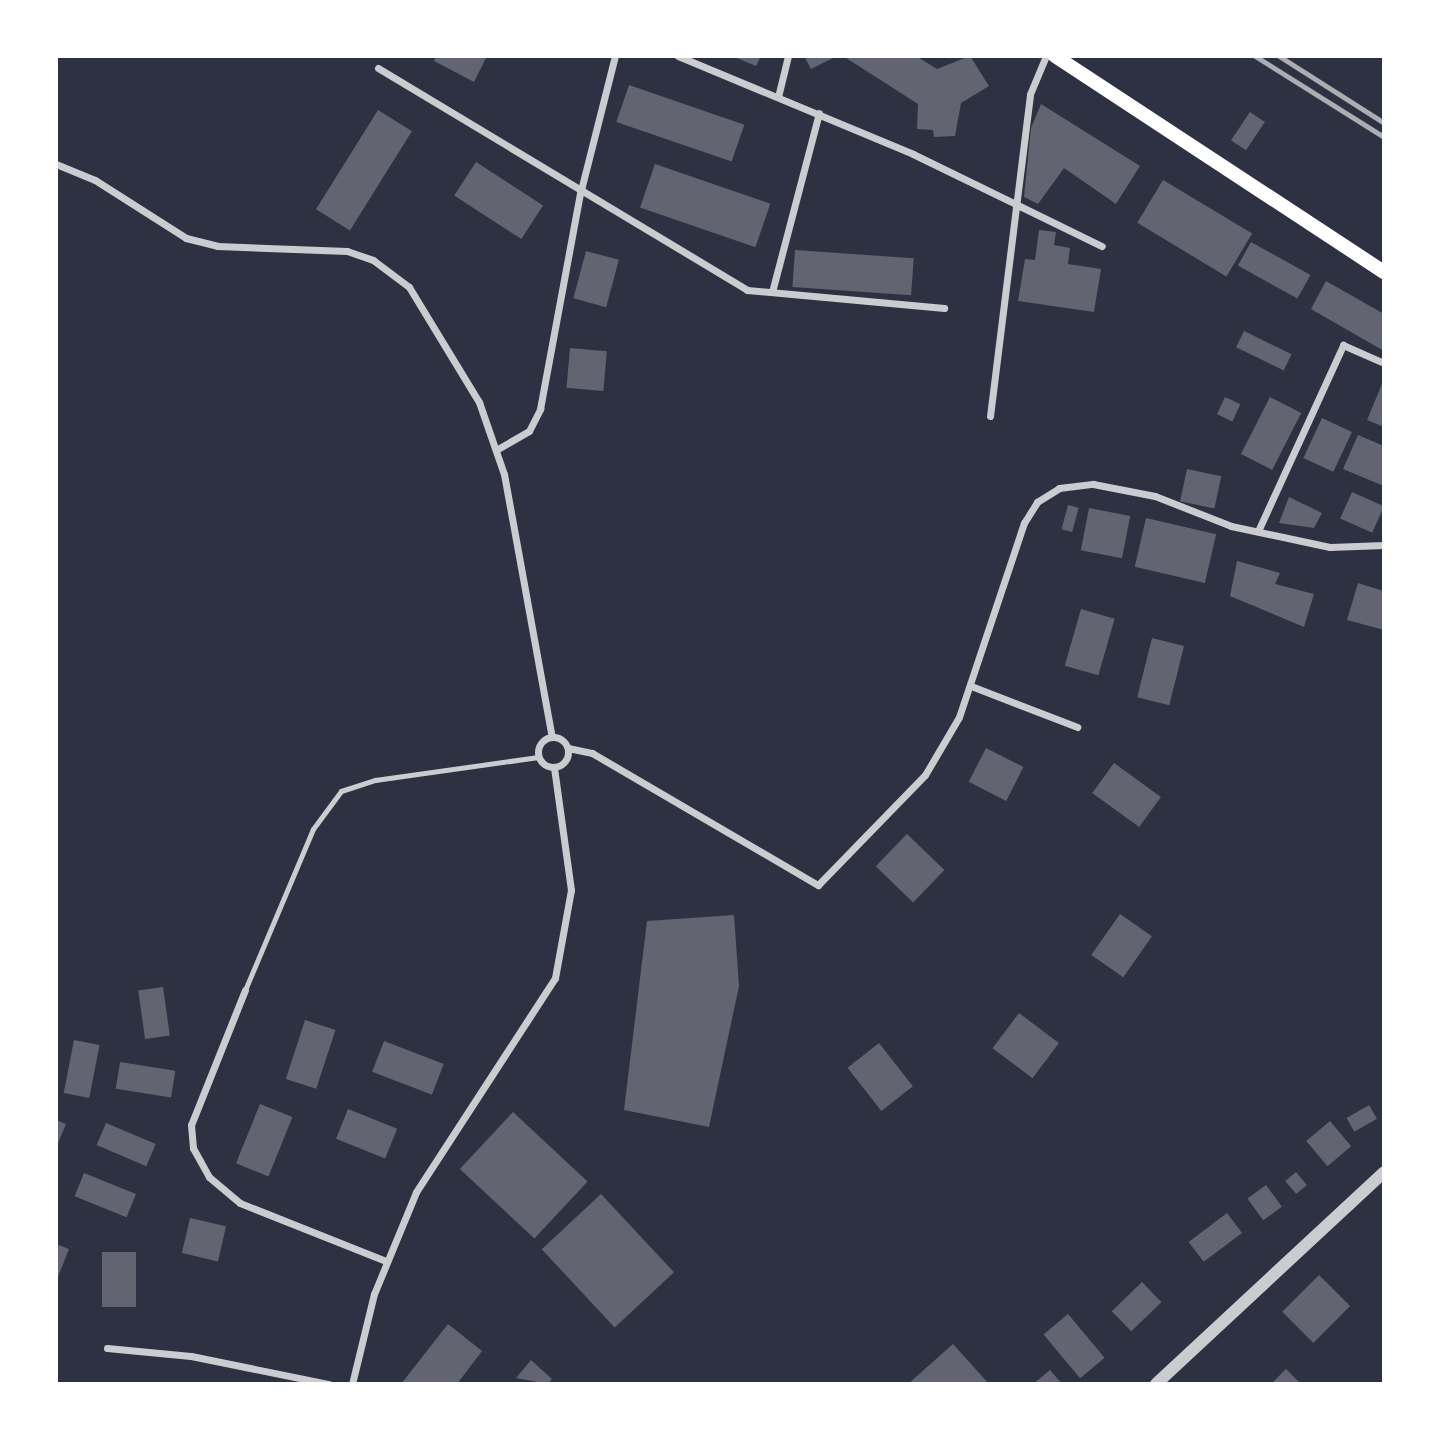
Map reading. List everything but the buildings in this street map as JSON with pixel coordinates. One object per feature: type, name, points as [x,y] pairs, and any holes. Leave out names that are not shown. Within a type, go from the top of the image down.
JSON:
[{"type":"main road","points":[[1055,56],[1384,272]]},
{"type":"street","points":[[496,450],[529,431],[540,409],[580,194],[615,56]]},
{"type":"street","points":[[678,56],[819,113],[1102,246]]},
{"type":"street","points":[[778,97],[788,56]]},
{"type":"street","points":[[989,415],[1018,206],[1030,94],[1046,56]]},
{"type":"street","points":[[378,68],[580,194],[747,290],[944,308]]},
{"type":"street","points":[[772,292],[819,113]]},
{"type":"street","points":[[56,164],[95,180],[186,238],[217,247],[313,246],[373,260],[409,287],[437,326],[479,402],[504,474],[552,737],[568,748],[592,753],[818,885],[925,775],[971,686],[1037,502],[1059,488],[1093,484],[1155,496],[1258,531],[1330,547],[1384,545]]},
{"type":"street","points":[[1258,531],[1343,345],[1384,363]]},
{"type":"street","points":[[971,686],[1077,727]]},
{"type":"street","points":[[352,1384],[386,1261],[416,1192],[555,978],[571,890],[554,768],[538,757],[540,744],[552,737]]},
{"type":"street","points":[[554,768],[566,761],[568,748]]},
{"type":"street","points":[[245,990],[191,1125],[192,1148],[209,1177],[240,1203],[386,1261]]},
{"type":"street","points":[[1156,1384],[1384,1172]]},
{"type":"street","points":[[107,1348],[191,1356],[329,1384]]},
{"type":"lane","points":[[245,990],[313,829],[341,791],[375,780],[538,757]]},
{"type":"railway","points":[[1255,56],[1384,137]]},
{"type":"railway","points":[[1279,56],[1384,123]]}]
